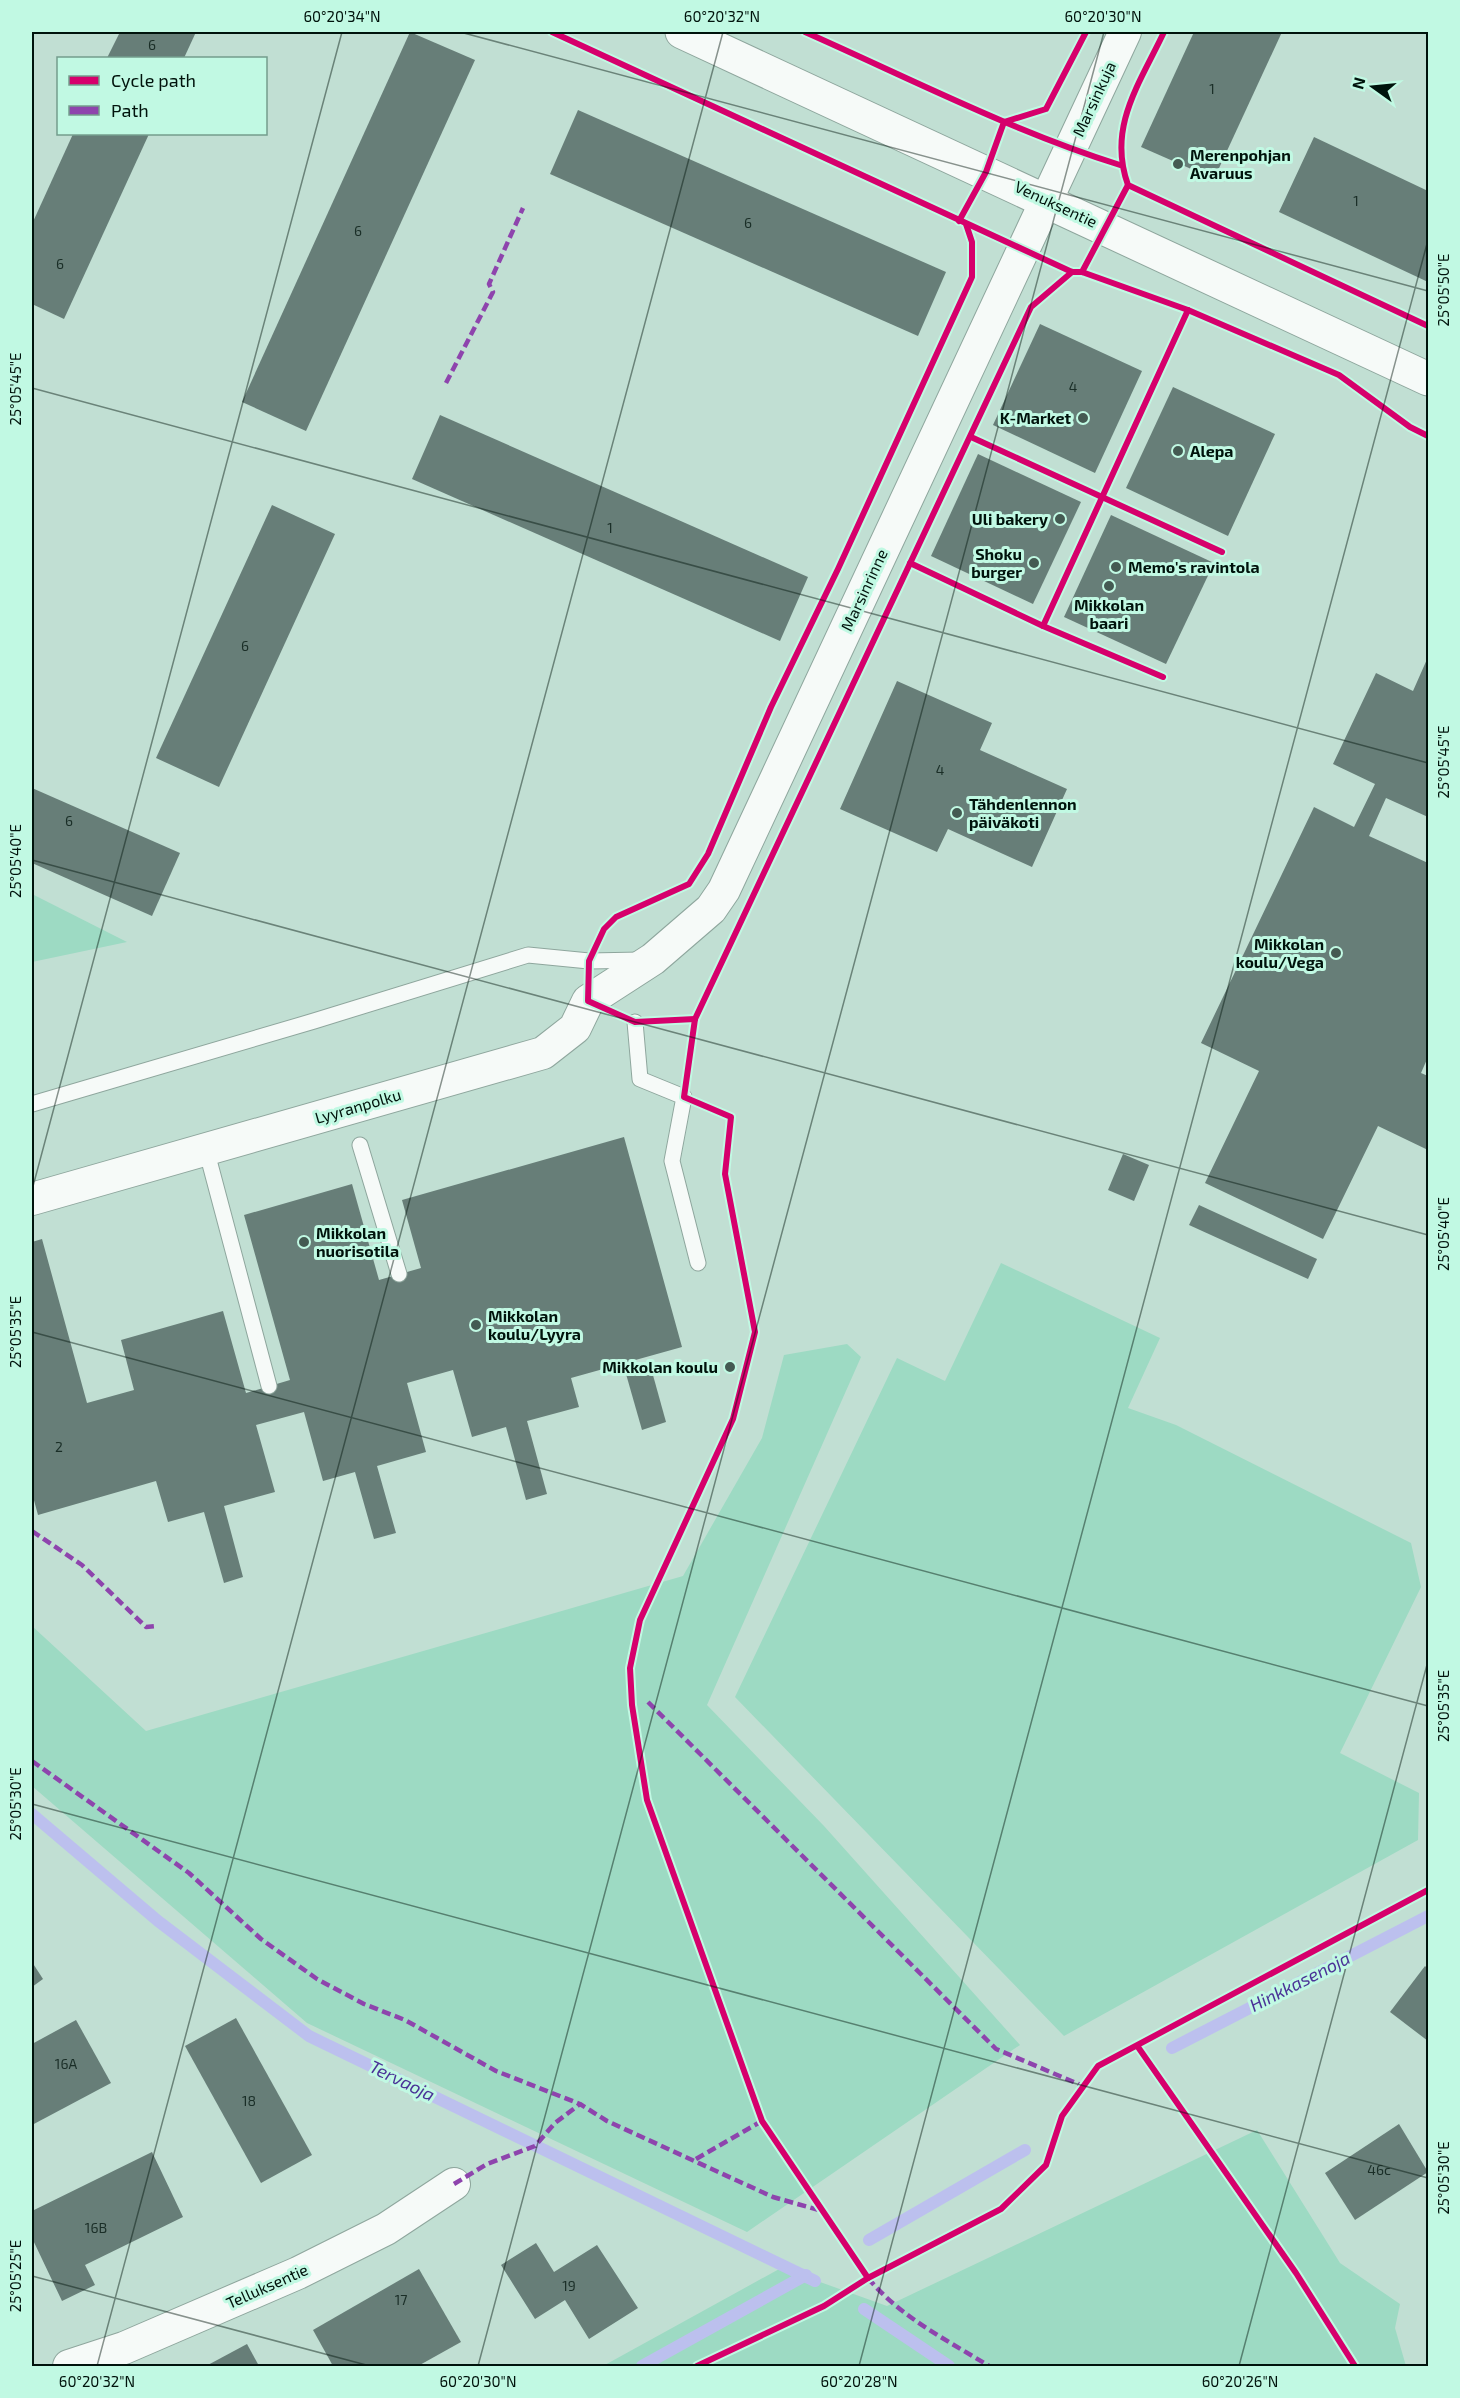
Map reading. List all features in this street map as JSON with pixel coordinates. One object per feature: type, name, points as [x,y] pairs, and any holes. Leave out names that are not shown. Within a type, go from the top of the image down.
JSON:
[{"type":"street","name":"Venuksentie","points":[[682,32],[1428,379]]},
{"type":"street","name":"Marsinkuja","points":[[1047,200],[1125,32]]},
{"type":"street","name":"Marsinrinne","points":[[653,959],[711,909],[724,890],[1047,200]]},
{"type":"street","name":"Lyyranpolku","points":[[32,1199],[543,1053],[575,1028],[588,1001],[653,959]]},
{"type":"street","name":"Telluksentie","points":[[69,2367],[124,2348],[298,2273],[386,2229],[454,2184]]},
{"type":"lane","points":[[32,1104],[528,955],[589,961],[653,959]]},
{"type":"lane","points":[[635,1022],[640,1079],[684,1097],[672,1161],[698,1263]]},
{"type":"lane","points":[[360,1145],[399,1274]]},
{"type":"lane","points":[[206,1149],[269,1386]]},
{"type":"green space","points":[[32,894],[127,942],[32,962]]},
{"type":"green space","points":[[1001,1263],[1160,1338],[1128,1408],[1176,1425],[1411,1543],[1421,1587],[1340,1753],[1419,1793],[1418,1840],[1064,2036],[735,1697],[897,1358],[945,1381]]},
{"type":"green space","points":[[847,1344],[861,1357],[707,1705],[824,1826],[1020,2045],[747,2232],[307,2023],[32,1786],[32,1626],[146,1731],[683,1576],[762,1438],[784,1355]]},
{"type":"green space","points":[[1257,2130],[1340,2263],[1400,2304],[1395,2328],[1406,2366],[603,2366],[781,2268],[887,2306]]},
{"type":"building","points":[[120,32],[196,32],[184,57],[108,57]]},
{"type":"building","points":[[410,32],[475,60],[306,431],[242,402]]},
{"type":"building","points":[[1194,32],[1282,32],[1214,179],[1141,147]]},
{"type":"building","points":[[578,110],[946,272],[918,336],[550,174]]},
{"type":"building","points":[[73,135],[149,135],[64,319],[32,304],[32,224]]},
{"type":"building","points":[[1314,137],[1428,191],[1428,282],[1279,212]]},
{"type":"building","points":[[1040,324],[1142,371],[1095,473],[993,425]]},
{"type":"building","points":[[1173,387],[1275,434],[1228,536],[1126,488]]},
{"type":"building","points":[[440,415],[808,577],[780,641],[412,479]]},
{"type":"building","points":[[978,454],[1081,502],[1033,604],[931,556]]},
{"type":"building","points":[[272,505],[335,534],[219,787],[156,758]]},
{"type":"building","points":[[1111,515],[1214,563],[1166,664],[1064,617]]},
{"type":"building","name":"Mikkolan koulu/Vega","points":[[1428,657],[1428,817],[1386,798],[1369,836],[1428,863],[1428,1057],[1421,1073],[1428,1076],[1428,1150],[1378,1126],[1323,1239],[1205,1183],[1259,1071],[1201,1043],[1314,807],[1354,827],[1375,784],[1333,764],[1376,673],[1413,691]]},
{"type":"building","points":[[897,681],[992,723],[980,750],[1067,789],[1032,867],[948,829],[937,852],[840,809]]},
{"type":"building","points":[[32,788],[180,853],[152,916],[32,863]]},
{"type":"building","name":"Mikkolan koulu/Lyyra","points":[[624,1137],[682,1347],[571,1378],[579,1407],[527,1421],[547,1494],[526,1500],[506,1427],[472,1437],[453,1370],[407,1383],[426,1452],[377,1466],[396,1533],[374,1539],[355,1472],[323,1481],[304,1412],[256,1425],[275,1492],[224,1506],[243,1577],[224,1583],[204,1512],[168,1522],[156,1481],[38,1515],[32,1493],[32,1242],[42,1239],[87,1403],[134,1390],[121,1340],[223,1311],[246,1393],[290,1380],[244,1215],[352,1184],[379,1280],[421,1268],[402,1200]]},
{"type":"building","points":[[1123,1154],[1149,1165],[1134,1201],[1108,1190]]},
{"type":"building","points":[[1199,1205],[1317,1259],[1308,1279],[1189,1225]]},
{"type":"building","points":[[651,1368],[666,1422],[642,1430],[626,1374]]},
{"type":"building","points":[[32,1962],[43,1979],[32,1987]]},
{"type":"building","points":[[1425,1966],[1428,1969],[1428,2041],[1390,2012]]},
{"type":"building","points":[[236,2018],[312,2155],[261,2183],[185,2046]]},
{"type":"building","points":[[76,2020],[111,2083],[32,2125],[32,2044]]},
{"type":"building","points":[[1399,2124],[1428,2172],[1355,2220],[1325,2173]]},
{"type":"building","points":[[152,2152],[183,2217],[85,2265],[95,2285],[62,2301],[32,2238],[32,2211]]},
{"type":"building","points":[[536,2243],[554,2272],[597,2245],[638,2308],[589,2339],[565,2300],[535,2319],[501,2265]]},
{"type":"building","points":[[419,2269],[461,2342],[418,2366],[333,2366],[313,2330]]},
{"type":"building","points":[[247,2344],[259,2366],[206,2366]]},
{"type":"waterway","name":"Tervaoja","points":[[32,1814],[158,1921],[309,2036],[815,2281]]},
{"type":"waterway","name":"Hinkkasenoja","points":[[1172,2048],[1428,1916]]},
{"type":"waterway","name":"Hinkkasenoja","points":[[869,2240],[1025,2150]]},
{"type":"waterway","points":[[642,2366],[806,2275]]},
{"type":"waterway","name":"Tervaoja","points":[[864,2309],[949,2366]]},
{"type":"marked path","points":[[446,383],[493,292],[489,284],[523,208]]},
{"type":"marked path","points":[[32,1531],[82,1565],[146,1627],[156,1626]]},
{"type":"marked path","points":[[648,1702],[996,2049],[1081,2085]]},
{"type":"marked path","points":[[32,1761],[189,1873],[261,1939],[317,1979],[364,2004],[405,2020],[496,2071],[580,2104],[607,2121],[773,2197],[822,2211]]},
{"type":"marked path","points":[[454,2184],[487,2164],[535,2146],[555,2123],[580,2104]]},
{"type":"marked path","points":[[696,2159],[762,2121]]},
{"type":"marked path","points":[[868,2278],[894,2305],[909,2316],[989,2366]]},
{"type":"cycle path","points":[[552,32],[1072,272],[1082,272],[1188,310],[1339,375],[1410,427],[1428,436]]},
{"type":"cycle path","points":[[805,32],[1000,120],[1120,165]]},
{"type":"cycle path","points":[[959,221],[986,172],[1004,122],[1046,109],[1086,32]]},
{"type":"cycle path","points":[[1164,32],[1129,106],[1124,125],[1121,144],[1128,185],[1428,326]]},
{"type":"cycle path","points":[[1082,272],[1128,185]]},
{"type":"cycle path","points":[[695,1019],[635,1022],[588,1001],[589,961],[604,929],[616,917],[689,884],[708,854],[771,707],[838,569],[972,277],[972,242],[966,224]]},
{"type":"cycle path","points":[[868,2278],[762,2121],[647,1800],[632,1705],[630,1668],[640,1620],[733,1419],[755,1332],[725,1174],[731,1117],[684,1097],[695,1019],[1031,307],[1072,272]]},
{"type":"cycle path","points":[[1043,626],[1188,310]]},
{"type":"cycle path","points":[[971,437],[1222,552]]},
{"type":"cycle path","points":[[910,563],[1043,626],[1163,677]]},
{"type":"cycle path","points":[[697,2366],[824,2306],[868,2278],[1001,2209],[1046,2165],[1062,2116],[1098,2066],[1428,1890]]},
{"type":"cycle path","points":[[1138,2047],[1296,2273],[1355,2366]]},
{"type":"place","name":"Merenpohjan Avaruus","points":[[1178,164]]},
{"type":"place","name":"K-Market","points":[[1083,418]]},
{"type":"place","name":"Alepa","points":[[1178,451]]},
{"type":"place","name":"Uli bakery","points":[[1060,519]]},
{"type":"place","name":"Shoku burger","points":[[1034,563]]},
{"type":"place","name":"Memo's ravintola","points":[[1116,567]]},
{"type":"place","name":"Mikkolan baari","points":[[1109,586]]},
{"type":"place","name":"Tähdenlennon päiväkoti","points":[[957,813]]},
{"type":"place","name":"Mikkolan koulu/Vega","points":[[1336,953]]},
{"type":"place","name":"Mikkolan nuorisotila","points":[[304,1242]]},
{"type":"place","name":"Mikkolan koulu/Lyyra","points":[[476,1325]]},
{"type":"place","name":"Mikkolan koulu","points":[[730,1367]]}]
